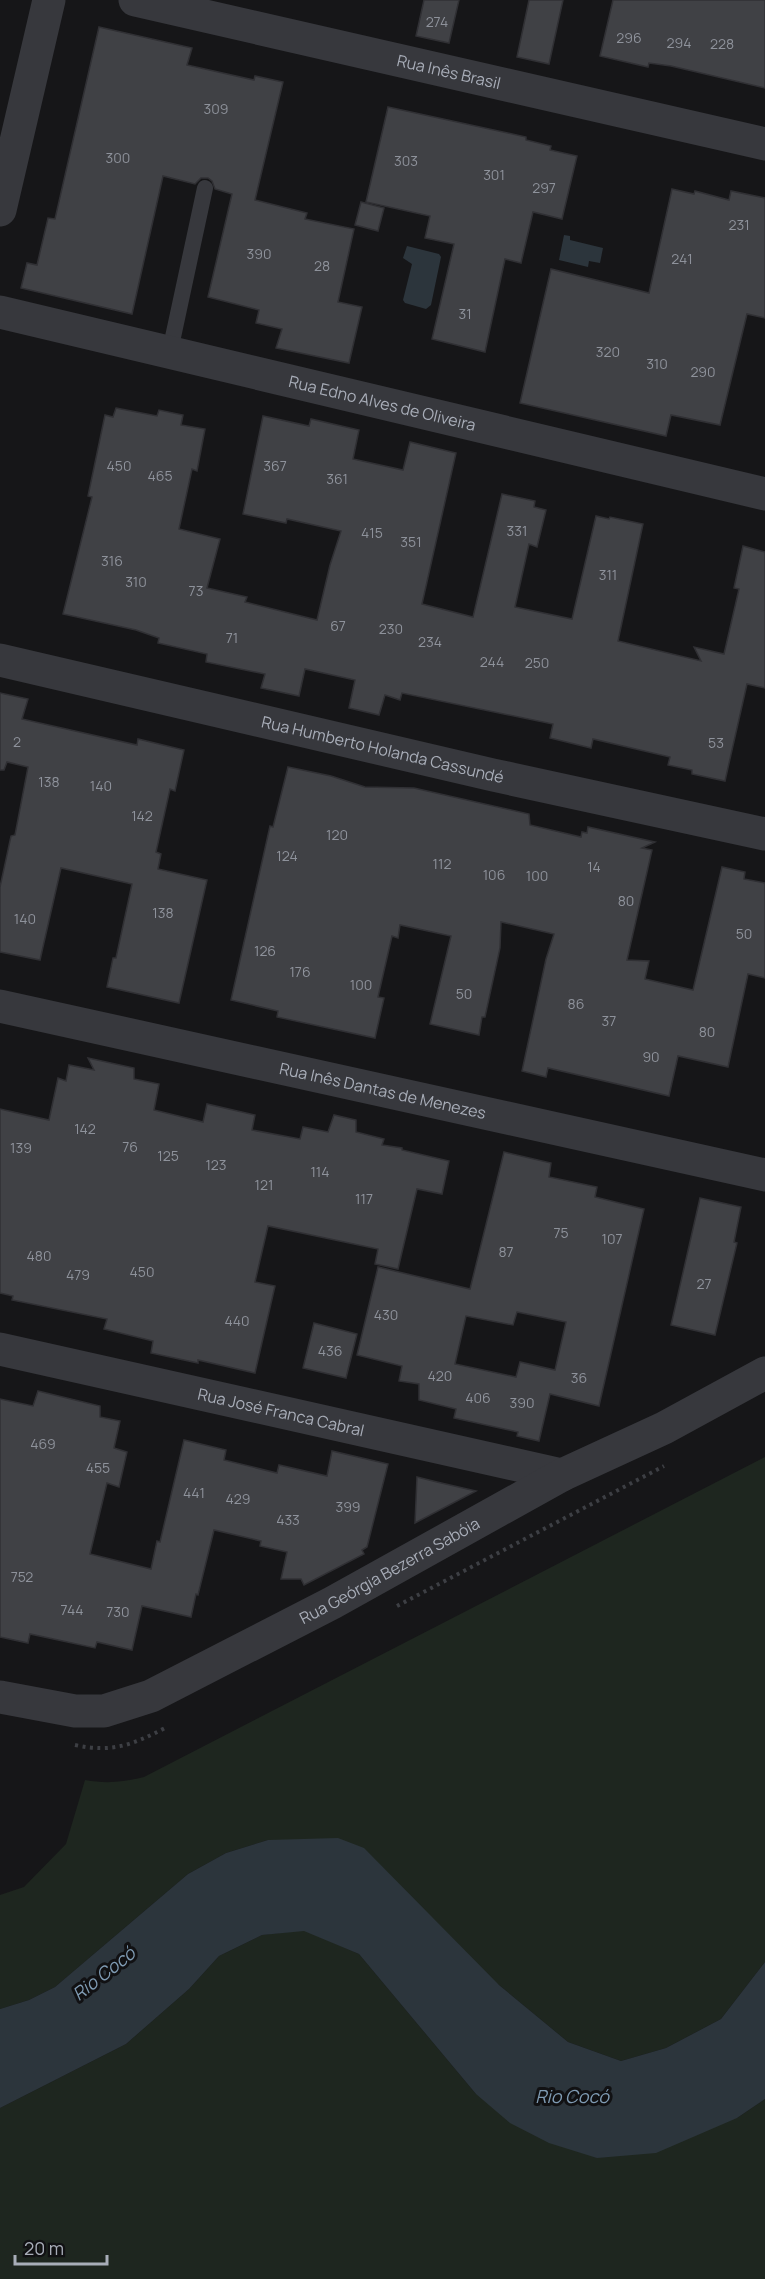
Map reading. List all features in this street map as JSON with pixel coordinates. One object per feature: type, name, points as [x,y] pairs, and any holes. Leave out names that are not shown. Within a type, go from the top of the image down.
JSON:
[{"type":"street","points":[[0,210],[49,0]]},
{"type":"street","name":"Rua Inês Brasil","points":[[135,0],[765,144]]},
{"type":"street","name":"Rua Edno Alves de Oliveira","points":[[0,312],[765,494]]},
{"type":"street","name":"Rua Humberto Holanda Cassundé","points":[[0,660],[493,775],[765,834]]},
{"type":"street","name":"Rua Inês Dantas de Menezes","points":[[0,1006],[765,1175]]},
{"type":"street","name":"Rua José Franca Cabral","points":[[0,1349],[562,1475]]},
{"type":"street","name":"Rua Geórgia Bezerra Sabóia","points":[[0,1697],[75,1711],[104,1711],[152,1696],[332,1603],[562,1475],[664,1428],[765,1373]]},
{"type":"lane","points":[[170,351],[204,188]]},
{"type":"shaded area","points":[[765,1457],[765,1962],[721,2019],[666,2048],[621,2061],[568,2042],[499,1985],[268,1840],[226,1853],[188,1874],[55,1987],[29,2000],[0,2009],[0,1895],[24,1887],[66,1844],[85,1780],[115,1782],[144,1777]]},
{"type":"shaded area","points":[[304,1930],[359,1954],[476,2094],[737,2118],[765,2099],[765,2279],[0,2279],[0,2108],[126,2044],[189,1989],[219,1956],[262,1935]]},
{"type":"water","points":[[564,235],[570,236],[570,240],[603,248],[600,263],[589,261],[588,267],[559,260]]},
{"type":"water","points":[[407,246],[439,254],[441,257],[431,305],[426,309],[405,303],[403,300],[412,264],[403,258]]},
{"type":"water","name":"Rio Cocó","points":[[338,1838],[364,1848],[499,1985],[568,2042],[621,2061],[666,2048],[721,2019],[765,1962],[765,2099],[737,2118],[656,2153],[597,2158],[549,2143],[510,2123],[476,2094],[359,1954],[304,1931],[262,1935],[219,1956],[189,1989],[126,2044],[0,2108],[0,2009],[29,2000],[55,1987],[188,1874],[226,1853],[268,1840]]},
{"type":"building","points":[[424,0],[459,0],[449,43],[416,36]]},
{"type":"building","points":[[529,0],[563,0],[549,64],[517,57]]},
{"type":"building","points":[[613,0],[765,0],[765,88],[671,66],[649,63],[648,67],[600,56]]},
{"type":"building","points":[[99,27],[192,48],[187,65],[254,80],[255,76],[283,82],[255,200],[307,213],[305,219],[354,229],[338,302],[362,307],[349,363],[276,348],[282,329],[256,323],[259,310],[208,297],[232,194],[215,189],[208,178],[201,178],[195,184],[163,176],[132,314],[21,288],[27,263],[37,265],[48,218],[55,219]]},
{"type":"building","points":[[388,107],[526,137],[526,140],[551,146],[550,150],[577,156],[562,219],[533,212],[521,263],[505,259],[485,352],[432,339],[454,244],[425,238],[430,216],[366,202]]},
{"type":"building","points":[[672,189],[694,194],[695,191],[729,200],[731,191],[765,198],[765,318],[747,314],[720,425],[671,415],[666,436],[520,403],[551,269],[649,293]]},
{"type":"building","points":[[361,202],[384,208],[378,231],[355,225]]},
{"type":"building","points":[[116,408],[157,416],[159,410],[183,415],[181,425],[205,429],[197,471],[192,469],[179,529],[220,539],[207,588],[247,597],[245,602],[317,620],[341,531],[287,519],[286,523],[243,514],[263,416],[309,426],[311,419],[359,430],[353,459],[403,470],[410,442],[456,453],[422,604],[473,617],[502,494],[535,501],[534,507],[546,510],[537,547],[529,544],[515,607],[572,619],[596,516],[643,524],[618,641],[701,661],[694,647],[724,654],[739,589],[734,588],[743,546],[765,552],[765,688],[747,684],[725,781],[692,774],[692,770],[668,765],[670,757],[593,739],[591,748],[550,738],[553,724],[402,693],[400,700],[385,695],[379,715],[349,708],[355,680],[305,669],[299,696],[261,688],[265,674],[206,662],[207,654],[158,643],[159,638],[136,630],[63,614],[92,497],[88,496],[105,415],[113,417]]},
{"type":"building","points":[[0,693],[28,699],[22,719],[137,745],[138,739],[184,750],[175,791],[170,789],[156,852],[161,854],[158,869],[207,880],[179,1003],[107,987],[113,958],[116,958],[132,884],[61,868],[40,960],[0,952],[0,887],[11,836],[15,835],[28,767],[7,762],[4,770],[0,770]]},
{"type":"building","points":[[288,767],[331,776],[365,787],[414,788],[529,814],[530,825],[581,837],[582,832],[587,833],[588,827],[655,842],[642,848],[652,850],[627,960],[649,961],[645,979],[693,990],[722,867],[745,872],[744,879],[765,883],[765,978],[748,974],[728,1067],[678,1056],[669,1096],[548,1068],[546,1077],[522,1071],[546,959],[554,934],[501,922],[500,948],[479,1035],[430,1024],[451,936],[400,925],[398,938],[392,936],[378,997],[384,998],[375,1038],[277,1017],[278,1011],[231,1000],[270,826],[273,827]]},
{"type":"building","points":[[88,1058],[134,1068],[134,1079],[159,1084],[154,1110],[203,1122],[207,1104],[255,1115],[252,1130],[300,1139],[303,1127],[328,1132],[334,1115],[356,1120],[356,1132],[384,1139],[382,1145],[449,1161],[442,1194],[417,1189],[398,1269],[375,1264],[378,1249],[268,1226],[255,1282],[275,1286],[255,1373],[198,1360],[198,1363],[151,1353],[153,1341],[104,1329],[107,1319],[12,1300],[13,1296],[0,1293],[0,1109],[49,1120],[58,1078],[66,1081],[69,1065],[94,1070]]},
{"type":"building","points":[[504,1152],[551,1163],[549,1177],[597,1187],[595,1197],[644,1209],[599,1406],[550,1394],[539,1441],[517,1436],[518,1432],[454,1418],[456,1409],[419,1400],[419,1384],[399,1381],[402,1366],[357,1355],[378,1267],[470,1289]],"holes":[[[517,1312],[566,1322],[555,1370],[520,1362],[516,1377],[455,1364],[466,1316],[513,1325]]]},
{"type":"building","points":[[700,1198],[741,1207],[734,1242],[737,1243],[715,1335],[671,1325]]},
{"type":"building","points":[[314,1323],[357,1334],[346,1378],[303,1368]]},
{"type":"building","points":[[38,1391],[100,1406],[100,1417],[120,1421],[114,1448],[127,1452],[119,1487],[107,1483],[90,1554],[151,1569],[157,1541],[160,1542],[184,1440],[226,1450],[224,1460],[277,1473],[279,1465],[327,1476],[332,1451],[388,1464],[367,1547],[362,1550],[364,1554],[304,1585],[301,1579],[281,1579],[287,1552],[260,1546],[261,1541],[214,1530],[191,1617],[142,1606],[132,1650],[97,1642],[95,1648],[30,1634],[28,1643],[0,1637],[0,1399],[33,1406]]},
{"type":"building","points":[[417,1477],[437,1482],[476,1491],[415,1523]]}]
